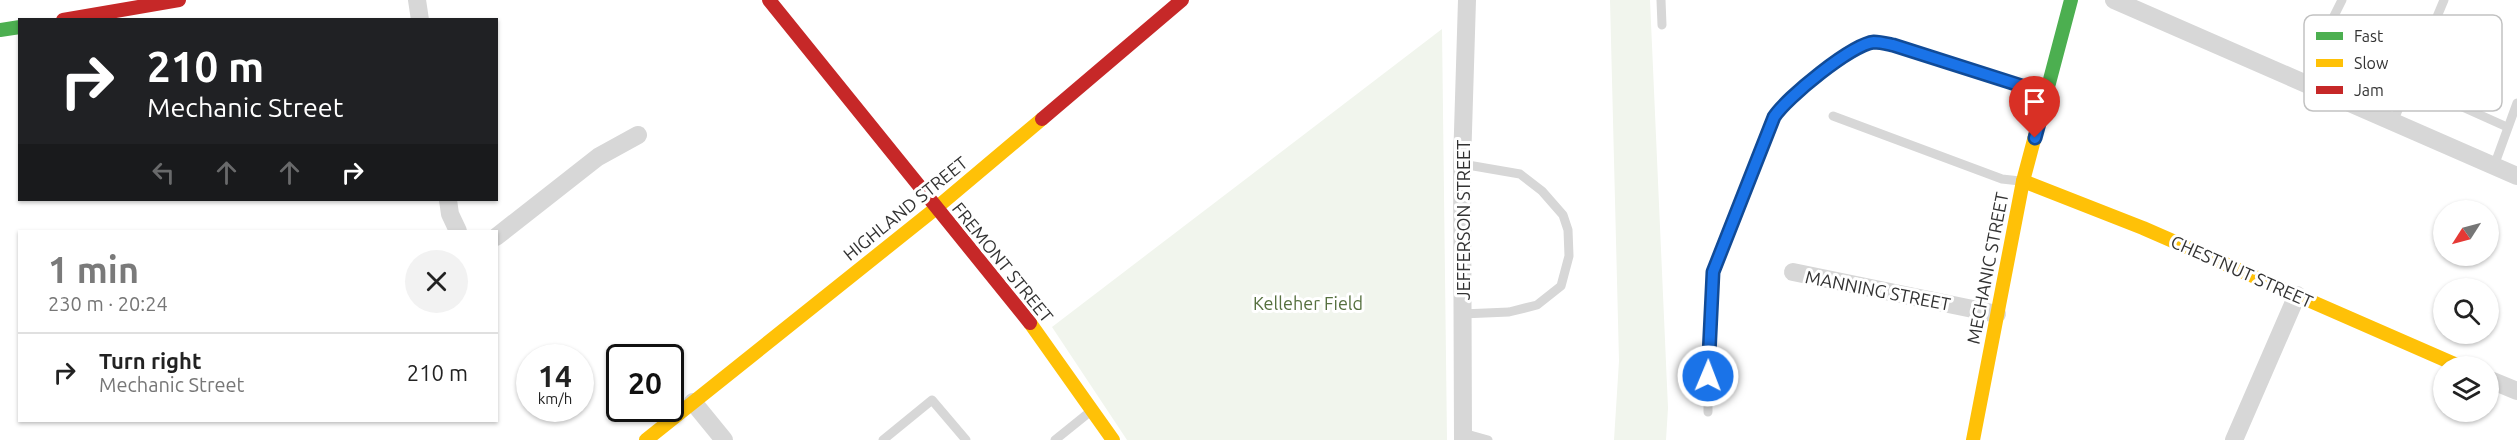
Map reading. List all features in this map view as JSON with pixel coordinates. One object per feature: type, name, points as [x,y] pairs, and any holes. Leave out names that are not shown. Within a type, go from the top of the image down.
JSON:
[{"type":"street","points":[[75,18],[179,0]]},
{"type":"street","points":[[417,0],[420,18]]},
{"type":"street","name":"FREMONT STREET","points":[[769,0],[1044,341],[1113,440]]},
{"type":"street","name":"HIGHLAND STREET","points":[[646,440],[935,208],[1182,0]]},
{"type":"street","name":"JEFFERSON STREET","points":[[1463,436],[1462,164],[1467,0]]},
{"type":"street","name":"MECHANIC STREET","points":[[1972,440],[2023,182],[2070,0]]},
{"type":"street","points":[[2114,0],[2304,83]]},
{"type":"street","points":[[0,30],[18,27]]},
{"type":"street","points":[[2368,111],[2517,176]]},
{"type":"street","points":[[498,235],[598,157],[638,135]]},
{"type":"street","name":"CHESTNUT STREET","points":[[2023,182],[2143,228],[2436,356]]},
{"type":"street","points":[[448,201],[450,214],[458,230]]},
{"type":"street","name":"MANNING STREET","points":[[1793,273],[1997,314]]},
{"type":"street","points":[[2234,440],[2297,295]]},
{"type":"street","points":[[2499,384],[2517,391]]},
{"type":"street","points":[[693,402],[724,440]]},
{"type":"lane","points":[[1661,0],[1662,25]]},
{"type":"lane","points":[[2334,15],[2342,0]]},
{"type":"lane","points":[[2438,15],[2444,0]]},
{"type":"lane","points":[[1708,412],[1708,358],[1713,272],[1774,117],[1782,104],[1856,48],[1875,42],[1893,45],[2047,94]]},
{"type":"lane","points":[[2494,166],[2517,103]]},
{"type":"lane","points":[[2393,122],[2398,111]]},
{"type":"lane","points":[[2471,111],[2507,127]]},
{"type":"lane","points":[[1833,116],[2002,179],[2023,182]]},
{"type":"lane","points":[[1462,164],[1520,174],[1542,191],[1563,214],[1569,230],[1569,256],[1561,286],[1537,305],[1509,312],[1462,314]]},
{"type":"lane","points":[[883,440],[932,400],[966,440]]},
{"type":"lane","points":[[1055,440],[1093,409]]},
{"type":"lane","points":[[1463,436],[1488,440]]},
{"type":"green space","points":[[1610,0],[1650,0],[1668,408],[1666,440],[1614,440],[1619,361]]},
{"type":"green space","name":"Kelleher Field","points":[[1442,29],[1447,440],[1127,440],[1052,327]]},
{"type":"traffic: fast","points":[[2039,121],[2071,0]]},
{"type":"traffic: fast","points":[[0,30],[18,27]]},
{"type":"traffic: slow","points":[[646,440],[935,209],[1042,119]]},
{"type":"traffic: slow","points":[[1973,440],[2023,181],[2039,121]]},
{"type":"traffic: slow","points":[[2023,181],[2143,228],[2436,356]]},
{"type":"traffic: slow","points":[[1030,323],[1113,440]]},
{"type":"traffic: jam","points":[[75,18],[179,0]]},
{"type":"traffic: jam","points":[[769,0],[1030,323]]},
{"type":"traffic: jam","points":[[1042,119],[1182,0]]},
{"type":"route","points":[[1708,376],[1713,272],[1774,117],[1782,104],[1856,48],[1875,42],[1893,45],[2047,94],[2035,138]]}]
